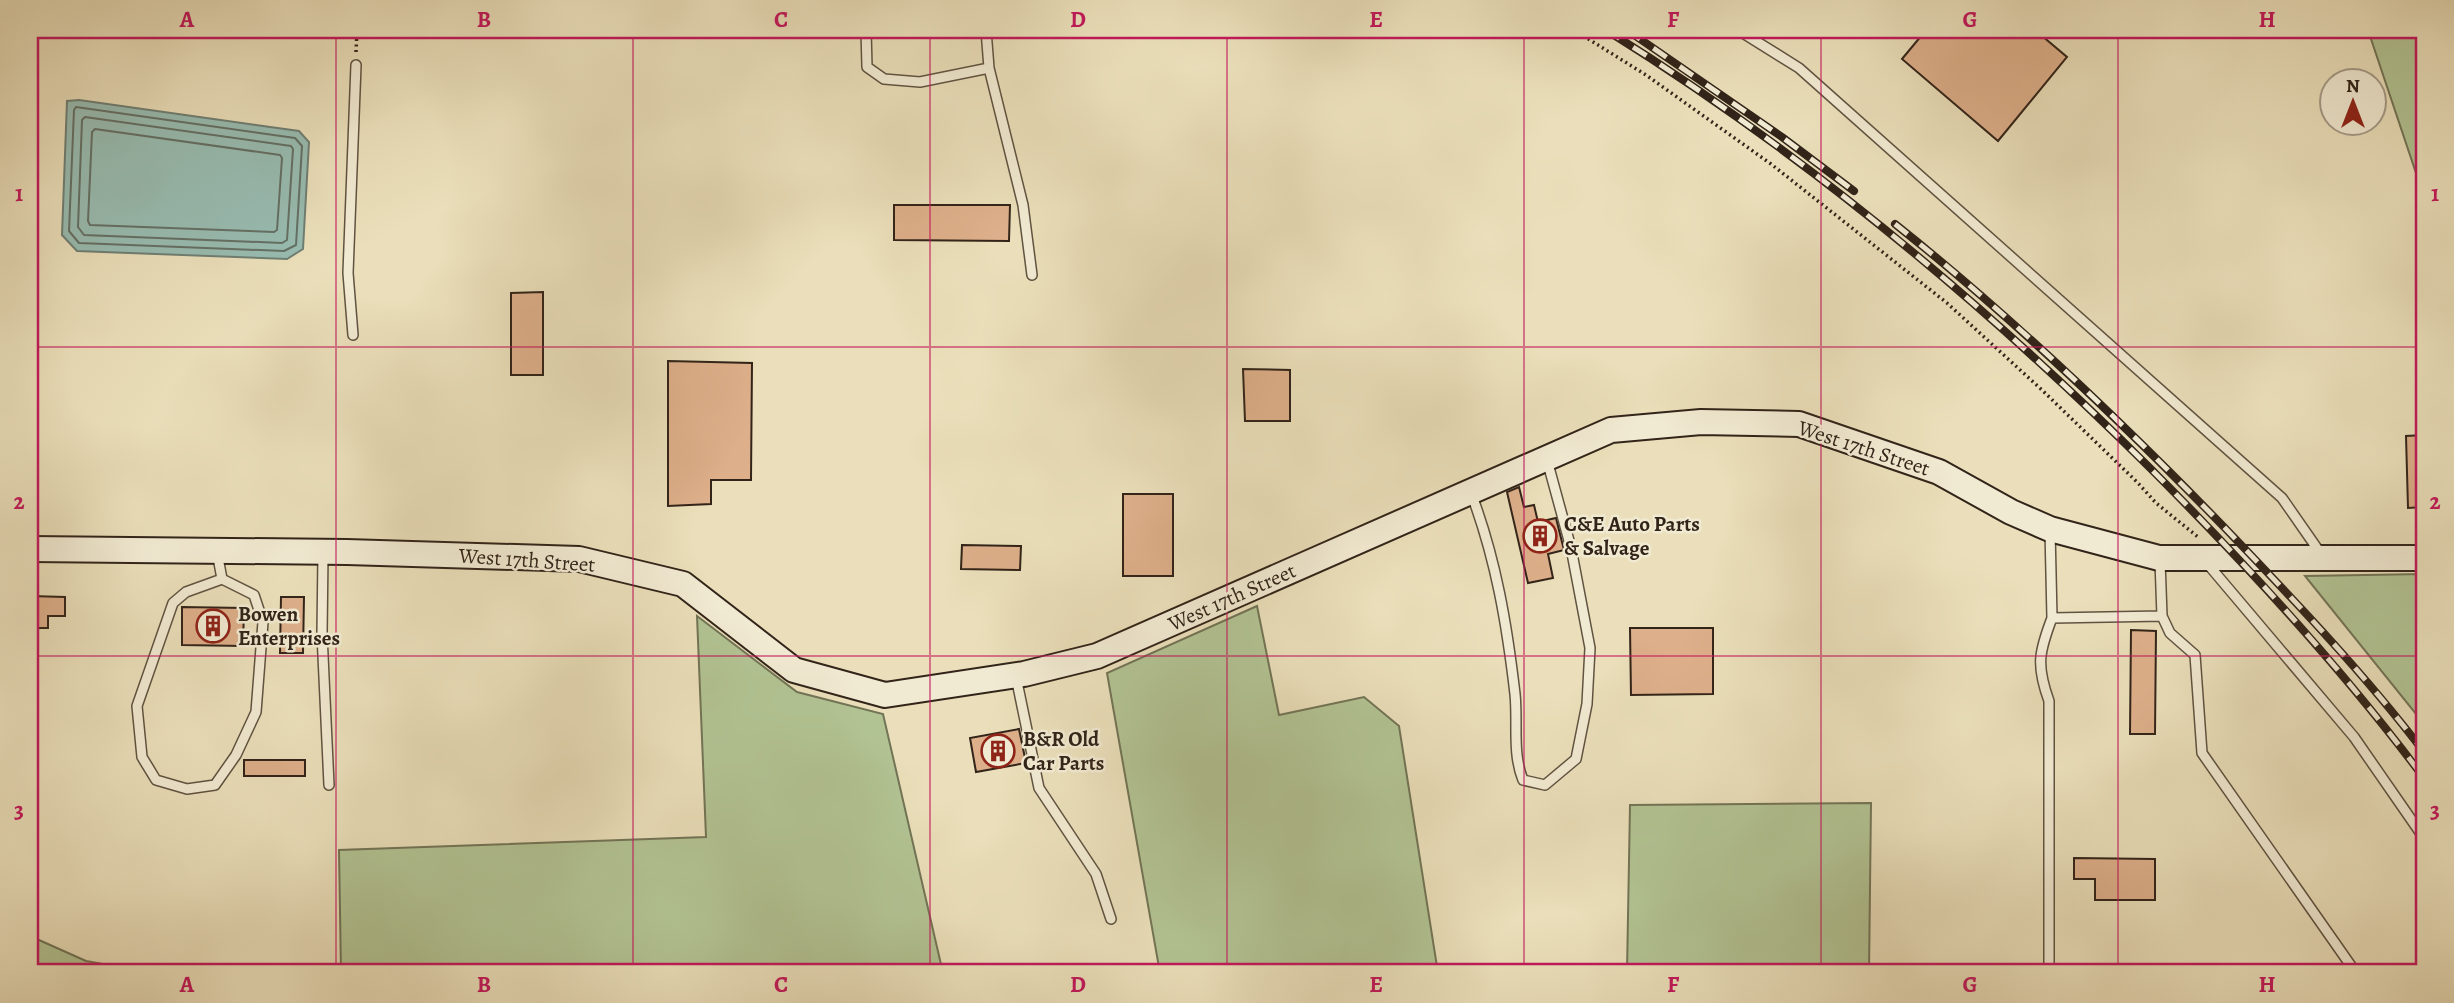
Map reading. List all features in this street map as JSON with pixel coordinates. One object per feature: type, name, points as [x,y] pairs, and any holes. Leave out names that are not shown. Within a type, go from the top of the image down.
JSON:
[{"type":"street","name":"West 17th Street","points":[[30,549],[323,552],[579,559],[683,584],[794,670],[884,695],[1016,675],[1097,656],[1611,430],[1701,422],[1799,424],[1939,472],[2011,512],[2050,529],[2160,558],[2424,558]]},
{"type":"lane","points":[[866,30],[867,67],[884,79],[920,82],[989,68]]},
{"type":"lane","points":[[986,30],[989,68],[1023,205],[1032,275]]},
{"type":"lane","points":[[1738,30],[1799,68],[2281,498],[2324,559]]},
{"type":"lane","points":[[353,335],[348,273],[356,65]]},
{"type":"lane","points":[[1471,492],[1496,568],[1509,640],[1516,701],[1516,764],[1523,780],[1545,785],[1576,760],[1587,704],[1590,648],[1571,548],[1547,458]]},
{"type":"lane","points":[[2049,973],[2049,701],[2041,680],[2040,649],[2052,618],[2050,529]]},
{"type":"lane","points":[[217,551],[222,579]]},
{"type":"lane","points":[[323,552],[322,634],[329,785]]},
{"type":"lane","points":[[2160,558],[2162,616],[2170,633],[2195,655],[2202,753],[2356,973]]},
{"type":"lane","points":[[2206,558],[2354,737],[2424,838]]},
{"type":"lane","points":[[222,579],[254,595],[263,622],[256,712],[236,755],[215,785],[187,789],[156,780],[142,757],[137,706],[173,603],[187,592],[222,579]]},
{"type":"lane","points":[[2052,618],[2162,616]]},
{"type":"lane","points":[[1016,675],[1038,788],[1096,874],[1111,919]]},
{"type":"path","points":[[356,65],[357,30]]},
{"type":"path","points":[[1574,30],[1646,75],[1771,164],[1947,303],[2042,390],[2156,503],[2199,538],[2207,547],[2206,558]]},
{"type":"green space","points":[[2368,30],[2416,30],[2417,176],[2388,90],[2388,66],[2380,66]]},
{"type":"green space","points":[[2424,574],[2424,724],[2305,576]]},
{"type":"green space","points":[[1257,606],[1279,715],[1364,697],[1399,726],[1438,973],[1160,973],[1107,673]]},
{"type":"green space","points":[[697,616],[797,692],[883,714],[943,973],[341,973],[339,850],[706,837]]},
{"type":"green space","points":[[1871,803],[1869,973],[1627,973],[1630,805]]},
{"type":"green space","points":[[30,936],[86,961],[154,973],[48,973],[30,965]]},
{"type":"water","points":[[79,100],[299,131],[309,142],[303,249],[287,259],[77,251],[62,235],[67,101]]},
{"type":"building","points":[[1926,30],[2035,30],[2067,57],[1998,141],[1902,59]]},
{"type":"building","points":[[894,205],[1010,205],[1009,241],[894,240]]},
{"type":"building","points":[[543,292],[543,375],[511,375],[511,293]]},
{"type":"building","points":[[668,361],[752,363],[751,480],[711,480],[711,504],[668,506]]},
{"type":"building","points":[[1243,369],[1290,370],[1290,421],[1245,421]]},
{"type":"building","points":[[2424,435],[2424,507],[2408,508],[2406,436]]},
{"type":"building","name":"C&E Auto Parts & Salvage","points":[[1519,487],[1524,507],[1534,505],[1538,522],[1556,518],[1564,550],[1548,554],[1553,578],[1528,583],[1507,492]]},
{"type":"building","points":[[1123,494],[1173,494],[1173,576],[1123,576]]},
{"type":"building","points":[[962,545],[1021,546],[1020,570],[961,569]]},
{"type":"building","points":[[30,596],[65,597],[65,616],[48,616],[48,628],[30,628]]},
{"type":"building","points":[[281,597],[304,597],[303,653],[280,653]]},
{"type":"building","name":"Bowen Enterprises","points":[[182,607],[244,608],[243,646],[182,645]]},
{"type":"building","points":[[1630,628],[1713,628],[1713,694],[1631,695]]},
{"type":"building","points":[[2131,630],[2156,631],[2155,734],[2130,734]]},
{"type":"building","name":"B&R Old Car Parts","points":[[1019,729],[1026,763],[976,772],[970,738]]},
{"type":"building","points":[[244,760],[305,760],[305,776],[244,776]]},
{"type":"building","points":[[2074,858],[2155,859],[2155,900],[2095,900],[2095,879],[2074,879]]},
{"type":"railway","points":[[1606,30],[1679,77],[1822,179],[1958,290],[2023,348],[2150,468],[2258,580],[2327,657],[2424,778]]},
{"type":"railway","points":[[1627,30],[1782,137],[1854,191]]},
{"type":"railway","points":[[1895,224],[2023,332],[2184,486],[2327,636],[2424,752]]},
{"type":"place","name":"C&E Auto Parts & Salvage","points":[[1540,536]]},
{"type":"place","name":"Bowen Enterprises","points":[[213,626]]},
{"type":"place","name":"B&R Old Car Parts","points":[[998,751]]}]
